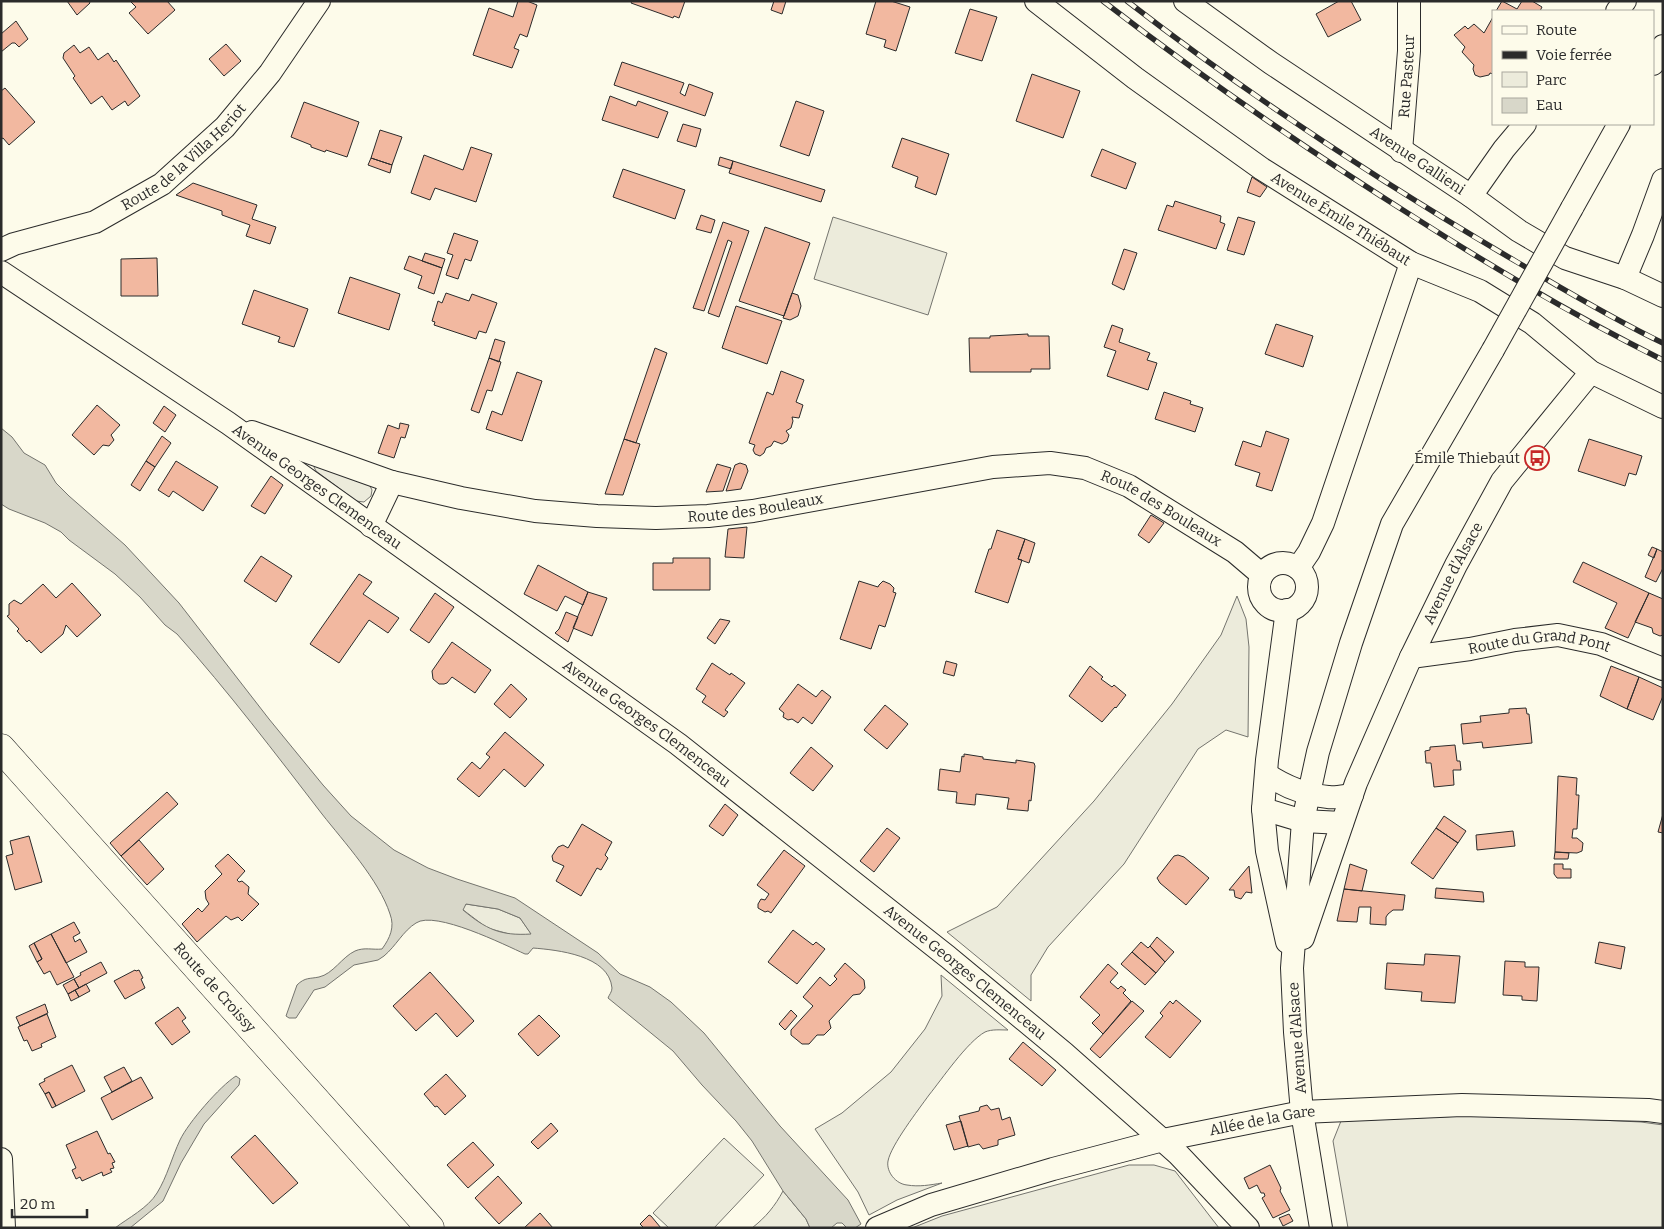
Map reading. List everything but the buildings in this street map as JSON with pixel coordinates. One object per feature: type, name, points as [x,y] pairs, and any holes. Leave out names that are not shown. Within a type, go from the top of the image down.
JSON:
[{"type":"main road","name":"Route de Croissy","points":[[1,748],[430,1228]]},
{"type":"street","name":"Route de la Villa Heriot","points":[[1,250],[14,244],[95,222],[162,184],[225,127],[270,73],[319,1]]},
{"type":"street","name":"Avenue Émile Thiébaut","points":[[1036,1],[1135,78],[1262,169],[1411,263],[1480,291],[1510,309],[1532,323],[1591,372],[1663,407]]},
{"type":"street","name":"Avenue Gallieni","points":[[1185,1],[1271,63],[1471,196],[1519,231],[1565,258],[1625,278],[1663,296]]},
{"type":"street","name":"Rue Pasteur","points":[[1402,151],[1409,51],[1409,1]]},
{"type":"street","points":[[1654,62],[1663,46]]},
{"type":"street","points":[[1471,196],[1504,149],[1524,125]]},
{"type":"street","name":"Avenue d'Alsace","points":[[1321,1228],[1302,1112],[1292,968],[1303,821],[1318,752],[1351,644],[1392,524],[1493,350],[1618,125]]},
{"type":"street","points":[[1625,278],[1662,188]]},
{"type":"street","points":[[1298,568],[1309,552],[1323,523],[1411,263]]},
{"type":"street","name":"Avenue Georges Clemenceau","points":[[1,272],[228,423],[678,744],[948,957],[1064,1053],[1163,1140],[1248,1228]]},
{"type":"street","name":"Avenue d'Alsace","points":[[1292,968],[1352,795],[1411,657],[1456,565],[1502,481],[1591,372]]},
{"type":"street","name":"Route des Bouleaux","points":[[228,423],[392,482],[461,498],[535,511],[597,516],[656,518],[753,512],[993,467],[1050,464],[1085,468],[1129,486],[1235,552],[1262,575]]},
{"type":"street","points":[[371,526],[392,482]]},
{"type":"street","points":[[1274,564],[1290,564],[1298,568],[1304,574],[1306,581],[1305,597],[1301,603],[1287,610],[1272,608],[1262,597],[1259,590],[1262,575],[1274,564]]},
{"type":"street","name":"Avenue d'Alsace","points":[[1287,610],[1263,809],[1267,851],[1292,968]]},
{"type":"street","name":"Route du Grand Pont","points":[[1411,657],[1558,635],[1601,644],[1663,669]]},
{"type":"street","points":[[1266,774],[1281,784],[1308,793],[1329,798],[1352,795]]},
{"type":"street","points":[[1263,809],[1303,821],[1342,823]]},
{"type":"street","name":"Allée de la Gare","points":[[877,1228],[931,1205],[1163,1140],[1302,1112],[1462,1105],[1663,1112]]},
{"type":"street","points":[[1,1159],[4,1228]]},
{"type":"green space","points":[[833,217],[947,253],[928,315],[814,279]]},
{"type":"green space","points":[[315,465],[369,484],[372,490],[371,496],[364,502],[356,501],[316,471]]},
{"type":"green space","points":[[1237,596],[1246,619],[1249,647],[1248,737],[1226,730],[1198,749],[1124,864],[1048,947],[1031,975],[1031,1001],[947,932],[997,907],[1094,801],[1172,704],[1221,635]]},
{"type":"green space","points":[[466,904],[498,909],[520,918],[532,935],[513,935],[487,928],[462,909]]},
{"type":"green space","points":[[941,975],[1008,1030],[985,1032],[970,1044],[919,1109],[890,1154],[888,1165],[890,1173],[899,1182],[916,1186],[942,1183],[897,1200],[869,1215],[858,1192],[815,1129],[842,1113],[891,1072],[925,1029],[942,996]]},
{"type":"green space","points":[[1489,1115],[1641,1122],[1663,1125],[1663,1228],[1348,1228],[1333,1141],[1341,1121]]},
{"type":"green space","points":[[724,1138],[764,1175],[714,1228],[669,1228],[653,1213]]},
{"type":"green space","points":[[1129,1165],[1154,1165],[1175,1171],[1219,1228],[912,1228],[942,1216]]},
{"type":"green space","points":[[783,1191],[806,1219],[810,1228],[752,1228],[770,1211]]},
{"type":"water","points":[[1,428],[12,437],[24,453],[45,465],[56,483],[125,545],[179,603],[269,719],[351,816],[394,850],[428,868],[515,898],[598,953],[620,974],[650,987],[671,1002],[704,1033],[780,1126],[848,1200],[861,1224],[855,1228],[847,1228],[842,1223],[837,1223],[831,1228],[810,1228],[806,1219],[783,1191],[752,1141],[736,1121],[673,1051],[608,998],[612,988],[609,977],[602,968],[580,956],[555,950],[533,948],[528,954],[525,954],[470,930],[438,921],[425,920],[411,926],[388,952],[378,960],[354,965],[325,987],[314,990],[296,1018],[286,1016],[297,985],[300,982],[324,975],[355,951],[382,949],[389,937],[392,923],[385,901],[378,888],[360,862],[251,722],[177,634],[165,625],[140,597],[115,574],[61,532],[1,504]],"holes":[[[466,904],[498,909],[520,918],[531,934],[511,934],[494,930],[463,910]]]},
{"type":"water","points":[[236,1076],[240,1079],[239,1085],[204,1124],[181,1163],[163,1201],[130,1228],[115,1228],[143,1208],[157,1193],[184,1133],[213,1096]]},
{"type":"railway","points":[[1103,1],[1218,86],[1297,141],[1377,193],[1477,257],[1538,293],[1663,360]]},
{"type":"railway","points":[[1127,1],[1269,105],[1367,170],[1553,283],[1663,343]]},
{"type":"place","name":"Émile Thiebaut","points":[[1537,458]]}]
